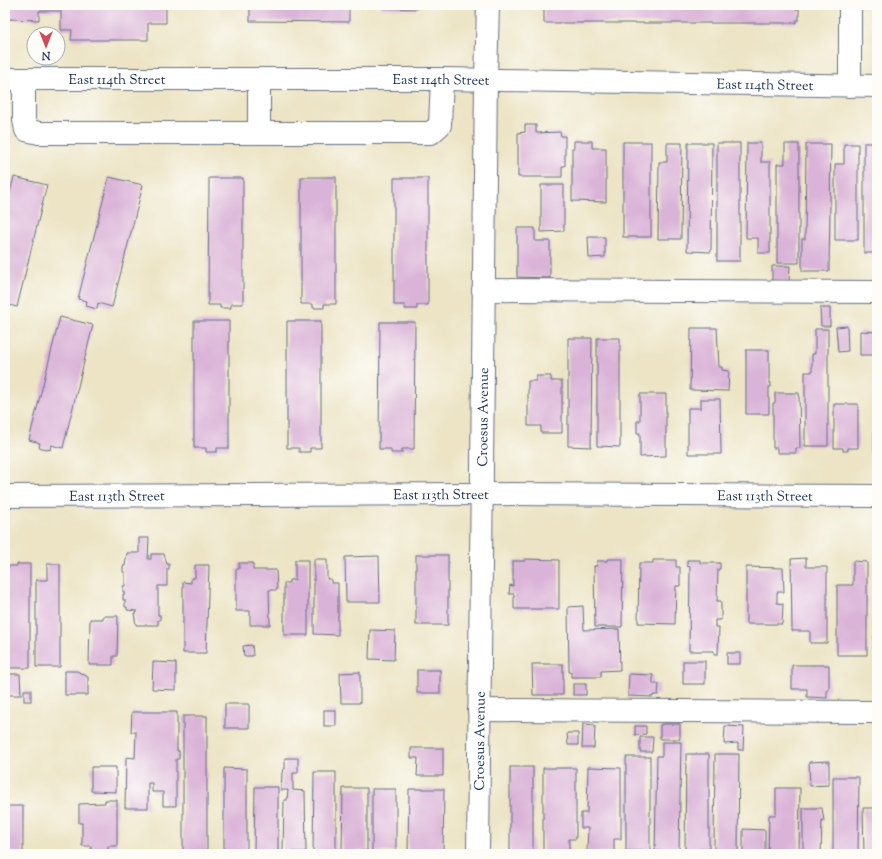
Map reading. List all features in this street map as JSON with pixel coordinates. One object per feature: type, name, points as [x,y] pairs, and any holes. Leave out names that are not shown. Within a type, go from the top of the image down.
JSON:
[{"type":"street","name":"Croesus Avenue","points":[[478,854],[483,290],[488,5]]},
{"type":"street","points":[[850,5],[850,86]]},
{"type":"street","name":"East 114th Street","points":[[14,78],[486,79],[877,86]]},
{"type":"street","points":[[14,78],[28,131],[39,133],[432,133],[440,125],[442,79]]},
{"type":"street","points":[[259,79],[259,133]]},
{"type":"street","points":[[483,290],[877,292]]},
{"type":"street","name":"East 113th Street","points":[[5,496],[481,494],[877,496]]},
{"type":"street","points":[[479,710],[877,712]]},
{"type":"building","points":[[5,5],[166,5],[166,23],[148,23],[148,40],[71,40],[72,30],[66,30],[66,26],[61,26],[61,11],[39,11],[39,20],[7,19],[7,30],[5,26]]},
{"type":"building","points":[[250,5],[349,5],[349,22],[250,21]]},
{"type":"building","points":[[382,5],[417,5],[417,9],[382,8]]},
{"type":"building","points":[[544,5],[795,5],[795,9],[799,9],[799,20],[796,20],[796,23],[544,23]]},
{"type":"building","points":[[525,125],[536,125],[536,133],[560,132],[561,136],[565,136],[565,166],[562,166],[562,177],[518,177],[518,133],[525,132]]},
{"type":"building","points":[[574,141],[592,141],[592,148],[606,148],[606,202],[572,201],[572,148],[574,148]]},
{"type":"building","points":[[623,142],[651,142],[651,237],[623,237]]},
{"type":"building","points":[[667,143],[682,143],[681,239],[658,239],[659,162],[667,162]]},
{"type":"building","points":[[688,143],[712,143],[711,252],[687,251]]},
{"type":"building","points":[[717,143],[740,143],[740,261],[717,261]]},
{"type":"building","points":[[747,143],[761,143],[761,162],[770,162],[770,253],[758,253],[758,238],[746,238]]},
{"type":"building","points":[[864,143],[877,143],[877,253],[864,253]]},
{"type":"building","points":[[785,144],[799,144],[799,263],[777,263],[777,164],[785,164]]},
{"type":"building","points":[[806,144],[831,144],[829,271],[802,271],[802,239],[805,239]]},
{"type":"building","points":[[844,144],[858,144],[858,240],[835,240],[835,164],[844,164]]},
{"type":"building","points":[[14,177],[47,185],[17,307],[5,304],[5,212]]},
{"type":"building","points":[[109,177],[143,185],[112,307],[98,303],[97,309],[86,306],[87,301],[78,299]]},
{"type":"building","points":[[301,177],[336,177],[336,304],[324,304],[324,308],[313,308],[313,304],[301,304]]},
{"type":"building","points":[[209,178],[243,178],[243,304],[231,304],[231,308],[220,308],[220,305],[208,305]]},
{"type":"building","points":[[394,178],[428,178],[428,305],[417,305],[417,309],[405,309],[405,305],[394,305]]},
{"type":"building","points":[[541,185],[564,185],[564,231],[541,232]]},
{"type":"building","points":[[517,228],[535,228],[535,241],[550,241],[550,278],[517,277]]},
{"type":"building","points":[[588,237],[605,237],[605,257],[589,258]]},
{"type":"building","points":[[772,266],[790,266],[789,281],[772,281]]},
{"type":"building","points":[[820,308],[830,308],[830,326],[821,326]]},
{"type":"building","points":[[60,317],[93,325],[63,448],[51,445],[50,450],[39,447],[40,443],[29,440]]},
{"type":"building","points":[[194,321],[229,321],[229,448],[217,448],[217,452],[206,452],[206,448],[194,448]]},
{"type":"building","points":[[287,321],[321,321],[321,448],[310,448],[310,452],[299,452],[299,448],[287,448]]},
{"type":"building","points":[[380,322],[415,322],[414,449],[402,449],[402,453],[391,453],[391,449],[379,449]]},
{"type":"building","points":[[847,326],[848,351],[838,352],[836,327]]},
{"type":"building","points":[[691,328],[717,328],[719,367],[722,367],[722,370],[729,371],[728,391],[690,390]]},
{"type":"building","points":[[815,329],[828,329],[828,446],[805,446],[805,372],[812,372],[812,354],[815,354]]},
{"type":"building","points":[[860,331],[877,332],[877,355],[860,355]]},
{"type":"building","points":[[568,338],[592,338],[591,447],[568,446]]},
{"type":"building","points":[[597,338],[620,338],[620,447],[597,446]]},
{"type":"building","points":[[746,350],[769,350],[769,383],[771,383],[771,387],[769,387],[769,414],[746,414]]},
{"type":"building","points":[[536,376],[551,376],[551,381],[562,381],[562,433],[541,433],[541,426],[528,426],[528,381],[536,381]]},
{"type":"building","points":[[775,393],[799,393],[800,448],[796,448],[796,453],[777,453],[777,448],[773,448],[773,403],[775,403]]},
{"type":"building","points":[[640,394],[666,394],[666,456],[640,457],[640,433],[637,433],[637,421],[640,421]]},
{"type":"building","points":[[701,399],[720,399],[721,454],[688,454],[688,408],[701,408]]},
{"type":"building","points":[[874,401],[877,401],[877,451],[874,451]]},
{"type":"building","points":[[834,404],[858,404],[858,448],[848,448],[848,451],[843,451],[843,448],[834,448]]},
{"type":"building","points":[[139,538],[149,538],[148,559],[151,559],[151,554],[164,554],[167,564],[169,564],[169,569],[167,569],[167,586],[158,586],[158,615],[160,615],[160,620],[158,620],[158,625],[136,625],[134,613],[137,613],[137,611],[127,610],[127,607],[125,607],[125,600],[123,600],[123,594],[125,594],[125,592],[123,592],[123,586],[125,586],[125,572],[123,572],[123,566],[125,566],[127,553],[139,553]]},
{"type":"building","points":[[416,555],[448,555],[448,625],[416,625]]},
{"type":"building","points":[[379,556],[380,602],[346,602],[345,557]]},
{"type":"building","points":[[806,558],[806,567],[827,567],[827,643],[810,643],[810,631],[792,631],[791,559]]},
{"type":"building","points":[[314,559],[327,559],[327,579],[331,579],[331,583],[338,583],[338,635],[314,634]]},
{"type":"building","points":[[525,559],[559,560],[559,609],[514,609],[514,594],[509,594],[510,585],[513,586],[513,561],[525,561]]},
{"type":"building","points":[[607,559],[623,559],[622,627],[595,627],[594,566],[597,566],[597,561],[607,561]]},
{"type":"building","points":[[295,560],[308,560],[308,635],[284,635],[284,583],[289,583],[289,580],[295,580]]},
{"type":"building","points":[[653,560],[676,560],[676,567],[680,567],[680,586],[676,586],[675,624],[638,623],[639,563],[653,563]]},
{"type":"building","points":[[687,560],[700,560],[700,563],[720,563],[720,569],[718,569],[717,601],[721,601],[721,620],[715,620],[715,627],[719,627],[718,654],[714,654],[714,651],[689,651],[690,567],[687,566]]},
{"type":"building","points":[[853,561],[867,562],[867,655],[837,655],[837,585],[853,585]]},
{"type":"building","points":[[239,563],[253,563],[253,570],[276,570],[277,590],[269,590],[270,625],[250,625],[250,611],[236,611],[236,569],[239,569]]},
{"type":"building","points":[[17,564],[30,564],[30,668],[6,668],[7,581],[5,581],[5,566],[17,566]]},
{"type":"building","points":[[47,564],[60,564],[60,667],[36,667],[36,580],[47,580]]},
{"type":"building","points":[[195,565],[209,565],[206,653],[183,653],[183,582],[191,583],[191,578],[195,578]]},
{"type":"building","points":[[746,567],[783,568],[784,592],[777,592],[777,603],[783,604],[782,624],[746,624]]},
{"type":"building","points":[[583,606],[584,630],[619,629],[620,670],[601,671],[601,677],[571,677],[571,672],[569,672],[568,607]]},
{"type":"building","points":[[103,616],[118,616],[117,656],[113,656],[113,665],[89,665],[90,619],[103,619]]},
{"type":"building","points":[[370,630],[395,631],[394,660],[369,659]]},
{"type":"building","points":[[874,636],[877,636],[877,660],[875,660]]},
{"type":"building","points":[[252,645],[253,656],[244,656],[243,646]]},
{"type":"building","points":[[727,653],[740,653],[740,664],[727,664]]},
{"type":"building","points":[[683,661],[705,661],[705,684],[683,684]]},
{"type":"building","points":[[153,662],[176,663],[176,690],[152,689]]},
{"type":"building","points":[[532,664],[563,664],[563,695],[533,695]]},
{"type":"building","points":[[792,665],[829,665],[829,690],[827,690],[827,698],[807,697],[807,689],[792,689]]},
{"type":"building","points":[[417,670],[440,670],[440,693],[417,693]]},
{"type":"building","points":[[65,671],[77,671],[88,677],[88,695],[65,695]]},
{"type":"building","points":[[360,672],[360,703],[341,703],[340,673]]},
{"type":"building","points":[[5,674],[20,674],[21,695],[6,695]]},
{"type":"building","points":[[629,674],[653,675],[653,684],[659,684],[658,695],[653,695],[653,697],[628,696]]},
{"type":"building","points":[[573,684],[586,684],[586,695],[573,695]]},
{"type":"building","points":[[24,690],[31,690],[31,701],[24,701]]},
{"type":"building","points":[[225,704],[249,704],[249,728],[225,728]]},
{"type":"building","points":[[324,710],[336,710],[336,726],[324,726]]},
{"type":"building","points":[[132,712],[177,712],[177,751],[179,751],[179,759],[176,759],[176,806],[163,806],[163,792],[152,792],[152,783],[148,783],[148,808],[125,808],[126,757],[135,758],[136,732],[131,732]]},
{"type":"building","points":[[183,716],[207,716],[207,853],[183,853]]},
{"type":"building","points":[[583,724],[595,725],[594,748],[582,748]]},
{"type":"building","points":[[680,724],[680,739],[660,739],[660,725]]},
{"type":"building","points":[[635,726],[646,726],[646,734],[635,735]]},
{"type":"building","points":[[725,726],[744,727],[743,750],[738,750],[738,743],[724,744]]},
{"type":"building","points":[[567,733],[578,733],[578,745],[568,745]]},
{"type":"building","points":[[640,737],[653,737],[652,752],[640,752]]},
{"type":"building","points":[[662,742],[681,742],[679,852],[655,851],[657,756],[662,756]]},
{"type":"building","points":[[411,748],[443,748],[443,776],[417,776],[418,758],[411,758]]},
{"type":"building","points":[[686,754],[709,754],[709,849],[700,849],[700,851],[685,851]]},
{"type":"building","points":[[715,754],[739,754],[738,852],[714,850]]},
{"type":"building","points":[[626,757],[650,757],[650,851],[626,851]]},
{"type":"building","points":[[285,758],[298,758],[298,773],[293,773],[293,790],[305,791],[306,852],[283,852],[284,800],[287,800],[288,790],[281,790],[282,773],[283,769],[285,769]]},
{"type":"building","points":[[829,761],[829,785],[810,786],[809,762]]},
{"type":"building","points":[[91,767],[116,767],[116,792],[91,791]]},
{"type":"building","points":[[510,767],[533,767],[533,854],[510,854]]},
{"type":"building","points":[[588,767],[621,768],[621,839],[614,839],[614,852],[587,852],[588,828],[581,828],[581,813],[587,813]]},
{"type":"building","points":[[224,768],[247,769],[247,852],[224,852]]},
{"type":"building","points":[[543,768],[576,768],[576,839],[569,839],[569,853],[543,853]]},
{"type":"building","points":[[314,772],[336,772],[336,852],[313,852]]},
{"type":"building","points":[[833,777],[859,777],[858,854],[833,854]]},
{"type":"building","points":[[255,787],[278,787],[278,852],[254,852]]},
{"type":"building","points":[[343,788],[367,788],[367,851],[342,851]]},
{"type":"building","points":[[776,788],[800,788],[799,854],[768,854],[769,815],[776,815]]},
{"type":"building","points":[[372,789],[396,789],[396,852],[372,852]]},
{"type":"building","points":[[409,789],[444,789],[443,853],[408,853]]},
{"type":"building","points":[[105,800],[117,800],[117,846],[108,846],[108,853],[91,853],[91,846],[82,846],[82,823],[79,823],[79,804],[105,803]]},
{"type":"building","points":[[5,806],[23,806],[23,853],[5,854]]},
{"type":"building","points":[[803,808],[822,808],[824,821],[822,820],[821,854],[803,854]]},
{"type":"building","points":[[863,808],[877,808],[877,854],[864,854]]},
{"type":"building","points":[[743,829],[765,830],[765,854],[743,853]]}]
